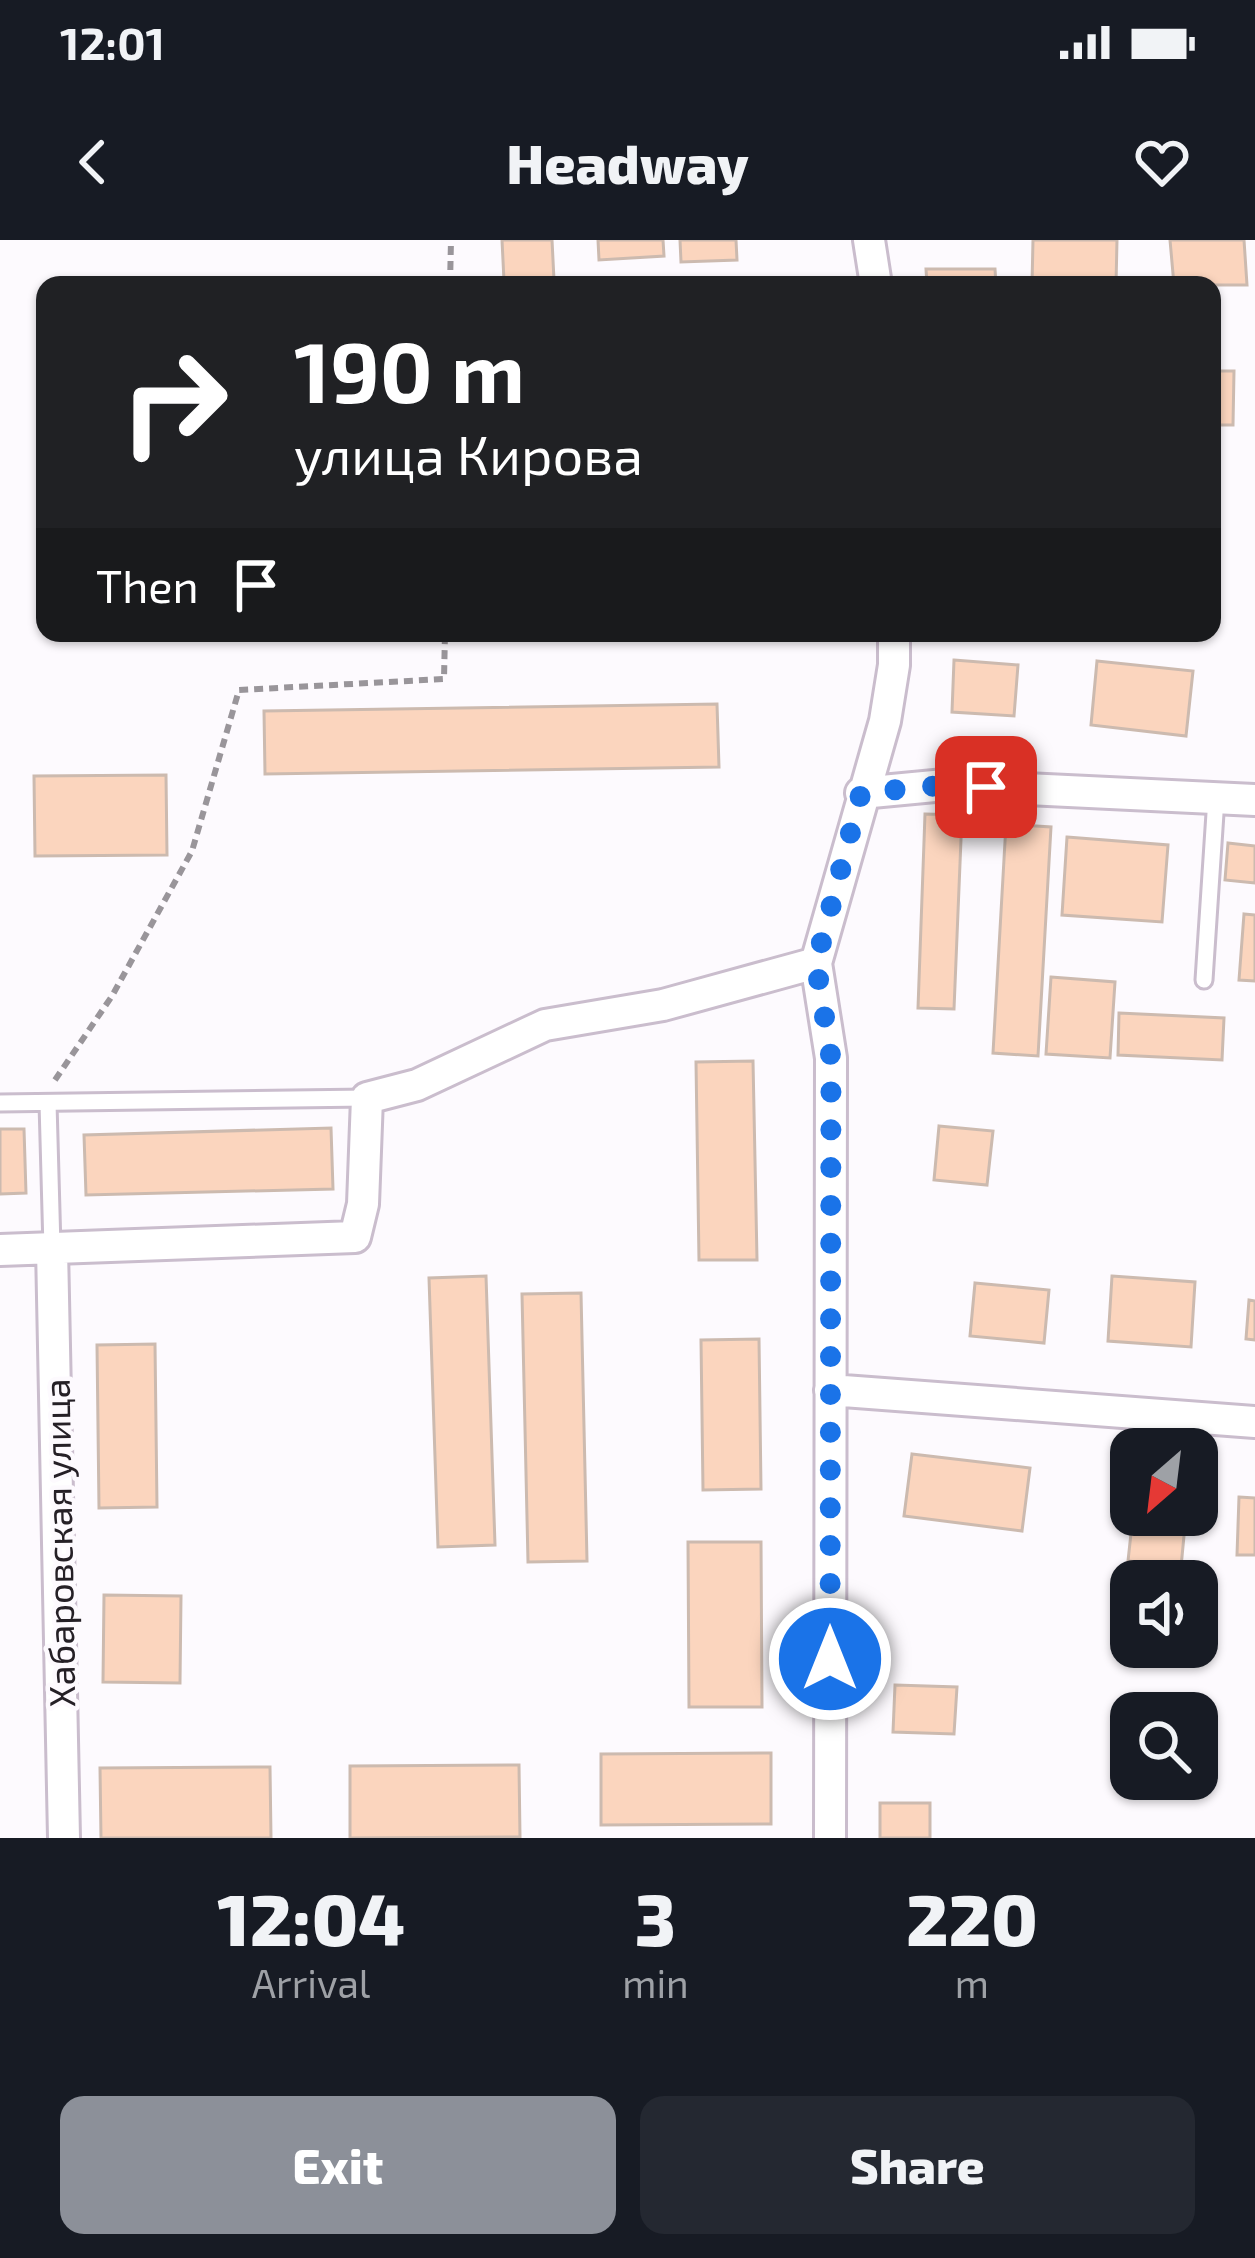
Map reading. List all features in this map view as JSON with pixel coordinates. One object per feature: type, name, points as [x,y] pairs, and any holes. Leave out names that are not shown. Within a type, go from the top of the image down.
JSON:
[{"type":"street","points":[[869,240],[875,276]]},
{"type":"street","points":[[830,1838],[831,1058],[816,963],[884,721],[894,642]]},
{"type":"street","points":[[861,793],[945,785],[1255,800]]},
{"type":"street","points":[[0,1250],[355,1237],[362,1204],[367,1098],[417,1085],[545,1025],[663,1005],[816,963]]},
{"type":"street","name":"Хабаровская улица","points":[[52,1248],[64,1838]]},
{"type":"street","points":[[830,1390],[1255,1422]]},
{"type":"lane","points":[[1204,980],[1216,797]]},
{"type":"lane","points":[[0,1103],[367,1098]]},
{"type":"lane","points":[[47,1103],[52,1248]]},
{"type":"path","points":[[450,276],[451,240]]},
{"type":"path","points":[[47,1103],[58,1070],[112,996],[191,851],[239,690],[444,679],[445,642]]},
{"type":"building","points":[[502,240],[552,240],[554,276],[504,276]]},
{"type":"building","points":[[598,240],[663,240],[664,256],[599,260]]},
{"type":"building","points":[[680,240],[736,240],[737,260],[681,262]]},
{"type":"building","points":[[1033,240],[1117,240],[1116,276],[1032,276]]},
{"type":"building","points":[[1170,240],[1244,240],[1247,285],[1221,285],[1221,276],[1173,276]]},
{"type":"building","points":[[926,269],[995,269],[995,276],[926,276]]},
{"type":"building","points":[[1221,371],[1234,371],[1233,425],[1221,425]]},
{"type":"building","points":[[954,660],[1018,665],[1014,716],[952,712]]},
{"type":"building","points":[[1097,661],[1193,671],[1186,736],[1091,725]]},
{"type":"building","points":[[717,704],[719,767],[265,774],[264,711]]},
{"type":"building","points":[[166,775],[167,855],[35,856],[34,776]]},
{"type":"building","points":[[925,814],[962,815],[954,1009],[918,1008]]},
{"type":"building","points":[[1006,824],[1051,827],[1038,1056],[993,1053]]},
{"type":"building","points":[[1067,837],[1168,845],[1162,922],[1062,915]]},
{"type":"building","points":[[1228,843],[1255,846],[1255,883],[1225,880]]},
{"type":"building","points":[[1244,914],[1255,915],[1255,981],[1239,980]]},
{"type":"building","points":[[1051,977],[1115,982],[1110,1058],[1046,1054]]},
{"type":"building","points":[[1119,1013],[1224,1018],[1222,1060],[1118,1055]]},
{"type":"building","points":[[753,1061],[757,1260],[699,1260],[696,1062]]},
{"type":"building","points":[[939,1126],[993,1131],[987,1185],[934,1180]]},
{"type":"building","points":[[331,1128],[333,1189],[86,1195],[84,1135]]},
{"type":"building","points":[[0,1129],[24,1129],[26,1193],[0,1194]]},
{"type":"building","points":[[486,1276],[495,1545],[438,1547],[429,1278]]},
{"type":"building","points":[[1112,1276],[1195,1282],[1191,1347],[1108,1341]]},
{"type":"building","points":[[975,1283],[1049,1290],[1044,1343],[970,1336]]},
{"type":"building","points":[[581,1293],[587,1561],[528,1562],[522,1294]]},
{"type":"building","points":[[1249,1300],[1255,1301],[1255,1340],[1246,1339]]},
{"type":"building","points":[[759,1339],[761,1489],[703,1490],[701,1340]]},
{"type":"building","points":[[155,1344],[157,1507],[99,1508],[97,1345]]},
{"type":"building","points":[[912,1454],[1030,1468],[1022,1531],[904,1516]]},
{"type":"building","points":[[1239,1497],[1255,1498],[1255,1555],[1237,1555]]},
{"type":"building","points":[[1131,1536],[1184,1536],[1182,1560],[1128,1560]]},
{"type":"building","points":[[688,1542],[761,1542],[762,1707],[689,1707]]},
{"type":"building","points":[[104,1595],[181,1596],[180,1683],[103,1682]]},
{"type":"building","points":[[895,1685],[957,1687],[954,1734],[893,1732]]},
{"type":"building","points":[[771,1753],[771,1824],[601,1825],[601,1754]]},
{"type":"building","points":[[519,1765],[520,1837],[350,1838],[350,1766]]},
{"type":"building","points":[[270,1767],[271,1838],[101,1838],[100,1768]]},
{"type":"building","points":[[880,1803],[930,1803],[930,1838],[880,1838]]},
{"type":"route","points":[[830,1659],[831,1058],[816,963],[861,793],[945,785],[986,787]]}]
